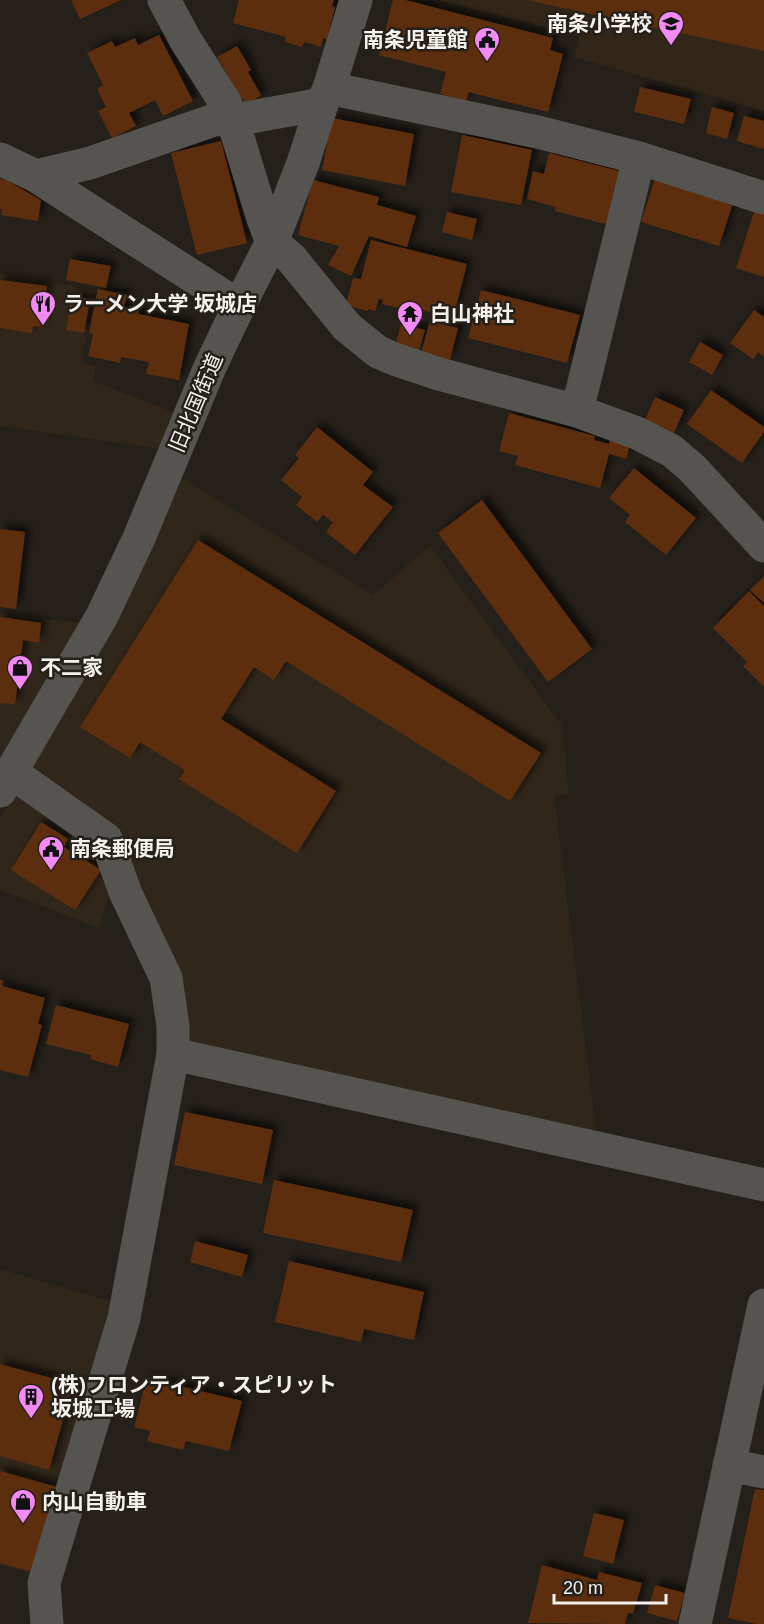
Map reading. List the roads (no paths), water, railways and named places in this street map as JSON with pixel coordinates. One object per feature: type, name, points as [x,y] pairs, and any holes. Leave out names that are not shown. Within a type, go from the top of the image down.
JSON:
[{"type":"street","points":[[164,0],[225,102],[232,118],[262,219],[272,242],[291,258],[347,327],[378,352],[439,374],[577,411],[637,433],[672,451],[692,468],[764,546]]},
{"type":"street","name":"旧北国街道","points":[[6,782],[102,616],[139,538],[210,367],[272,242],[303,163],[356,0]]},
{"type":"street","points":[[36,176],[90,163],[214,120],[246,118],[326,96],[542,133],[639,158],[764,198]]},
{"type":"street","points":[[577,411],[639,158]]},
{"type":"street","points":[[0,159],[36,176],[239,306]]},
{"type":"street","points":[[6,782],[106,839],[126,894],[166,978],[173,1026],[173,1054],[124,1318],[44,1583],[47,1624]]},
{"type":"street","points":[[173,1054],[764,1185]]},
{"type":"street","points":[[695,1624],[764,1305]]},
{"type":"street","points":[[729,1465],[764,1472]]},
{"type":"place","name":"南条小学校","points":[[671,47]]},
{"type":"place","name":"南条児童館","points":[[487,63]]},
{"type":"place","name":"ラーメン大学 坂城店","points":[[43,327]]},
{"type":"place","name":"白山神社","points":[[410,337]]},
{"type":"place","name":"不二家","points":[[20,691]]},
{"type":"place","name":"南条郵便局","points":[[51,872]]},
{"type":"place","name":"(株)フロンティア・スピリット 坂城工場","points":[[31,1420]]},
{"type":"place","name":"内山自動車","points":[[23,1525]]}]
